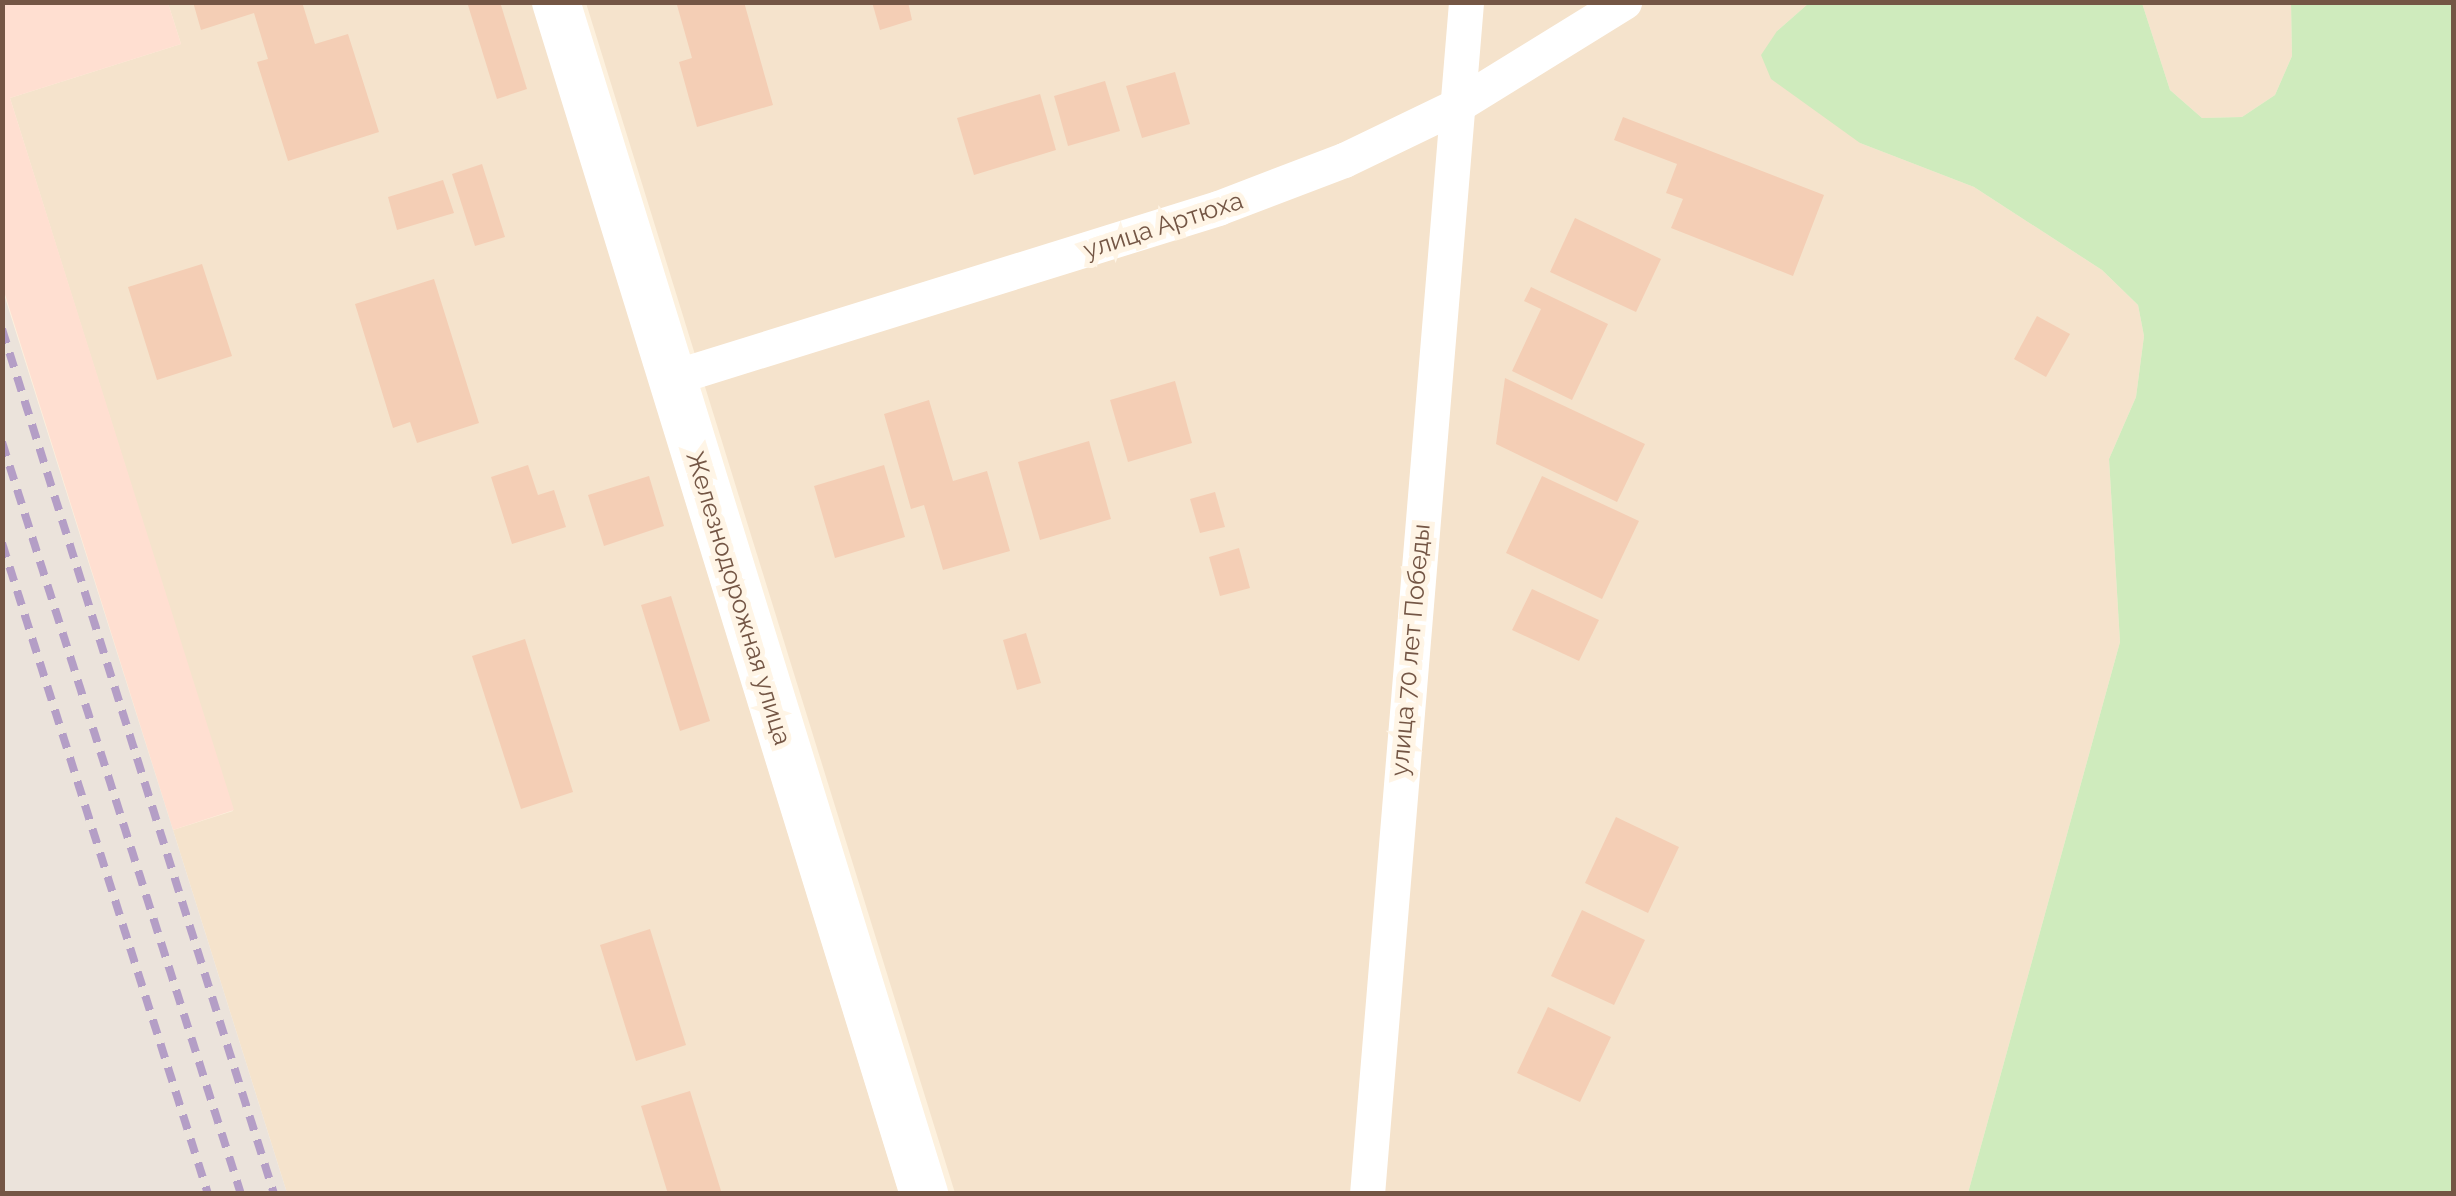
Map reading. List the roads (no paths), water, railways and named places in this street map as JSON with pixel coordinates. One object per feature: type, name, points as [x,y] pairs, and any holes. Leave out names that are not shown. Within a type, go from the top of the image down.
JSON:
[{"type":"main road","name":"Железнодорожная улица","points":[[556,2],[924,1194]]},
{"type":"street","name":"улица 70 лет Победы","points":[[1367,1194],[1454,107],[1466,2]]},
{"type":"street","name":"улица Артюха","points":[[671,378],[1218,208],[1344,160],[1454,107],[1624,2]]},
{"type":"railway","points":[[2,329],[274,1194]]},
{"type":"railway","points":[[2,442],[241,1194]]},
{"type":"railway","points":[[2,543],[208,1194]]}]
